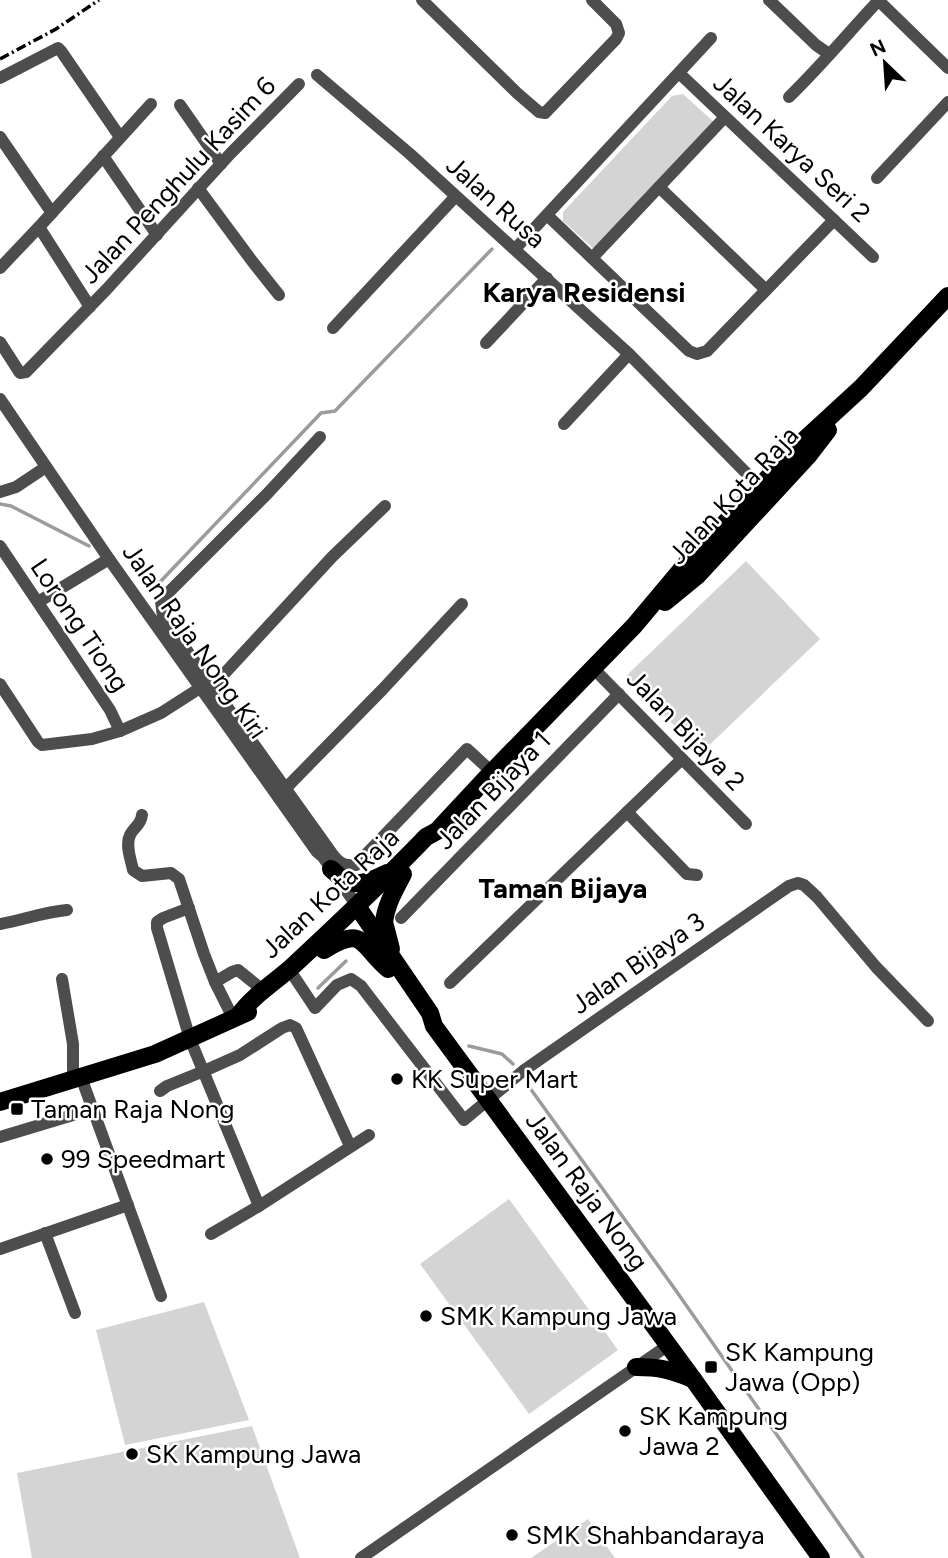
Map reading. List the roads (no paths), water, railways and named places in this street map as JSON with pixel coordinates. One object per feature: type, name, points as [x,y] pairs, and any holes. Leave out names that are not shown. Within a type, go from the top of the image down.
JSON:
[{"type":"main road","name":"Jalan Kota Raja","points":[[0,1102],[155,1054],[190,1039],[236,1016],[264,991],[292,974],[398,873],[426,838],[437,831],[634,626],[686,564],[765,491],[799,445],[861,388],[948,296]]},
{"type":"main road","points":[[331,869],[345,881],[358,883],[374,880],[386,873],[398,873],[384,922],[392,966]]},
{"type":"main road","points":[[324,950],[356,913]]},
{"type":"main road","name":"Jalan Raja Nong","points":[[356,913],[392,966],[422,1018],[434,1026],[821,1558]]},
{"type":"main road","points":[[236,1016],[248,1012],[292,974],[347,937],[356,938],[366,944],[379,961],[392,966]]},
{"type":"main road","points":[[636,1367],[661,1367],[692,1379]]},
{"type":"street","points":[[422,0],[517,93],[539,112],[545,113],[619,33],[616,24],[592,0]]},
{"type":"street","points":[[769,0],[829,54]]},
{"type":"street","points":[[789,97],[879,0],[948,68]]},
{"type":"street","points":[[515,249],[711,38]]},
{"type":"street","points":[[0,78],[58,48],[120,137]]},
{"type":"street","name":"Jalan Karya Seri 2","points":[[679,73],[873,257]]},
{"type":"street","name":"Jalan Rusa","points":[[317,75],[410,154],[629,354],[765,491]]},
{"type":"street","name":"Jalan Penghulu Kasim 6","points":[[0,342],[20,373],[26,372],[299,84]]},
{"type":"street","points":[[877,177],[948,102]]},
{"type":"street","points":[[0,268],[151,104]]},
{"type":"street","points":[[180,105],[221,164]]},
{"type":"street","points":[[592,258],[725,117]]},
{"type":"street","points":[[0,137],[52,213]]},
{"type":"street","points":[[103,156],[157,235]]},
{"type":"street","points":[[659,187],[766,290]]},
{"type":"street","points":[[198,188],[279,295]]},
{"type":"street","points":[[333,328],[455,197]]},
{"type":"street","points":[[547,215],[689,351],[697,354],[707,351],[834,220]]},
{"type":"street","points":[[39,227],[90,307]]},
{"type":"street","points":[[486,343],[547,278]]},
{"type":"street","points":[[564,424],[629,354]]},
{"type":"street","name":"Jalan Raja Nong Kiri","points":[[0,399],[109,559],[206,687],[331,869],[356,913]]},
{"type":"street","points":[[320,437],[161,601],[164,620],[206,687],[339,862],[344,865],[356,865],[467,748],[492,772]]},
{"type":"street","points":[[0,492],[16,487],[46,467]]},
{"type":"street","points":[[0,684],[38,743],[42,745],[92,739],[120,731],[161,713],[206,687],[385,506]]},
{"type":"street","name":"Lorong Tiong","points":[[0,546],[110,710],[120,731]]},
{"type":"street","points":[[38,602],[109,559]]},
{"type":"street","points":[[285,789],[462,604]]},
{"type":"street","name":"Jalan Bijaya 2","points":[[593,668],[746,824]]},
{"type":"street","name":"Jalan Bijaya 1","points":[[401,918],[619,694]]},
{"type":"street","points":[[450,983],[682,759]]},
{"type":"street","points":[[628,812],[687,874],[697,875]]},
{"type":"street","points":[[142,815],[141,822],[131,834],[128,843],[133,870],[142,876],[172,873],[179,879],[215,982],[236,1016]]},
{"type":"street","points":[[317,852],[318,859],[356,913]]},
{"type":"street","name":"Jalan Bijaya 3","points":[[487,1099],[523,1071],[789,886],[799,883],[817,897],[876,967],[928,1021]]},
{"type":"street","points":[[189,908],[163,918],[157,922],[157,928],[190,1039],[259,1206]]},
{"type":"street","points":[[0,924],[67,910]]},
{"type":"street","points":[[215,982],[238,970],[264,991]]},
{"type":"street","points":[[292,974],[315,1007],[337,985],[351,979],[361,986],[464,1120],[487,1099]]},
{"type":"street","points":[[62,979],[77,1078],[93,1109],[161,1296]]},
{"type":"street","points":[[160,1091],[240,1055],[290,1025],[296,1028],[350,1146]]},
{"type":"street","points":[[0,1137],[93,1109]]},
{"type":"street","points":[[211,1234],[369,1135]]},
{"type":"street","points":[[0,1249],[128,1205]]},
{"type":"street","points":[[45,1233],[75,1313]]},
{"type":"street","points":[[361,1558],[667,1346]]},
{"type":"waterway","points":[[153,582],[160,582],[321,413],[335,411],[492,249]]},
{"type":"waterway","points":[[0,504],[11,506],[89,546]]},
{"type":"waterway","points":[[134,558],[139,564]]},
{"type":"waterway","points":[[318,988],[346,961]]},
{"type":"waterway","points":[[469,1046],[502,1054],[513,1064]]},
{"type":"waterway","points":[[527,1084],[863,1558]]},
{"type":"railway","points":[[0,59],[56,29],[99,0]]},
{"type":"place","name":"KK Super Mart","points":[[397,1079]]},
{"type":"place","name":"Taman Raja Nong","points":[[17,1109]]},
{"type":"place","name":"99 Speedmart","points":[[47,1159]]},
{"type":"place","name":"SMK Kampung Jawa","points":[[426,1316]]},
{"type":"place","name":"SK Kampung Jawa (Opp)","points":[[711,1367]]},
{"type":"place","name":"SK Kampung Jawa 2","points":[[625,1431]]},
{"type":"place","name":"SK Kampung Jawa","points":[[132,1454]]},
{"type":"place","name":"SMK Shahbandaraya","points":[[512,1535]]},
{"type":"district","name":"Karya Residensi","points":[[584,292]]},
{"type":"district","name":"Taman Bijaya","points":[[563,888]]}]
